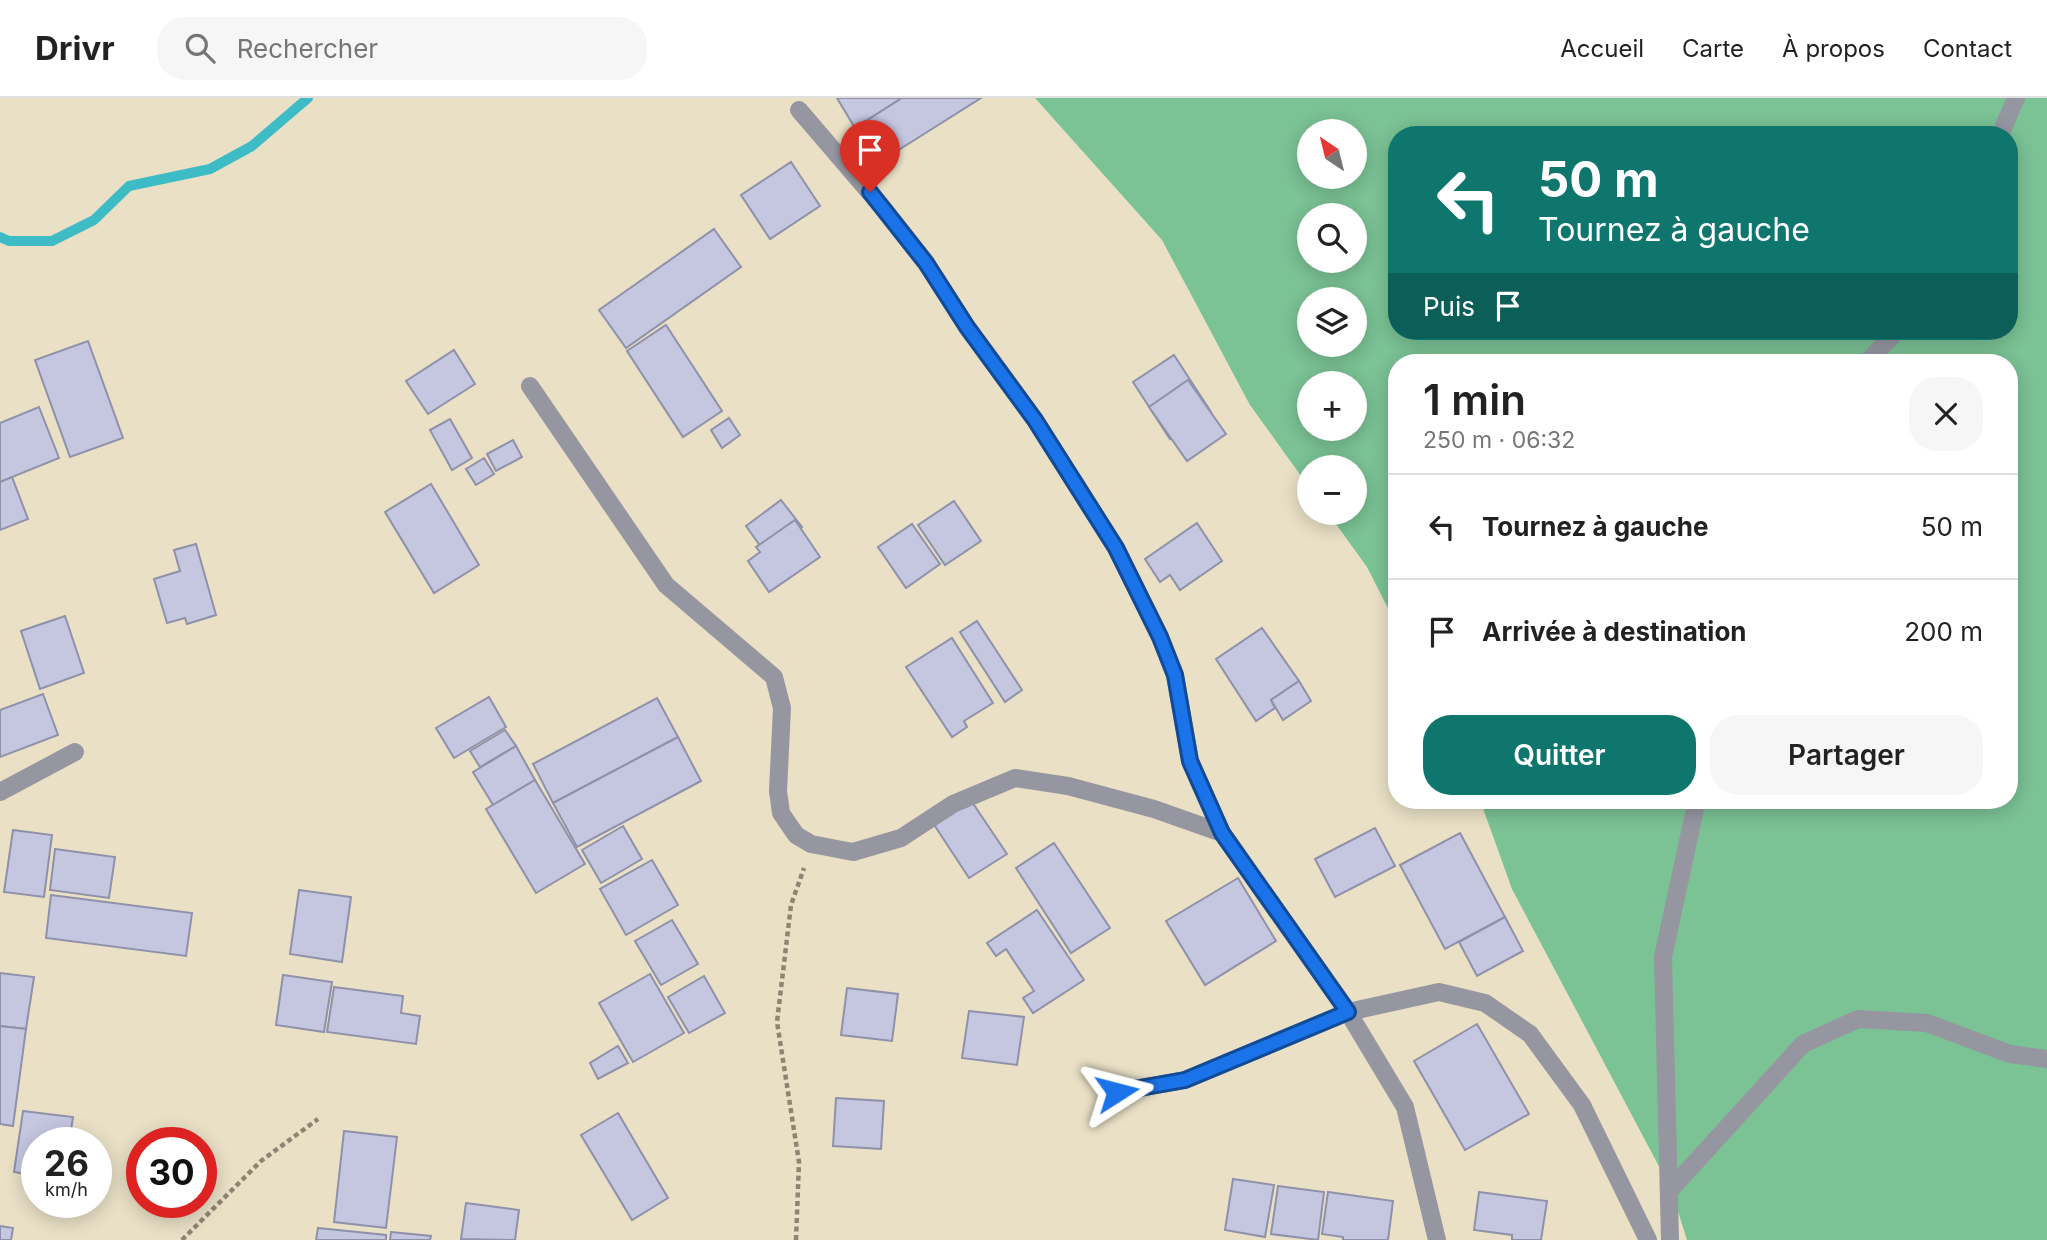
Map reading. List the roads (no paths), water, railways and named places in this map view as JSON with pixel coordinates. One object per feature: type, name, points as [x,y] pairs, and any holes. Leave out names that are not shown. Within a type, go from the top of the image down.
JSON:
[{"type":"street","points":[[2004,126],[2016,98]]},
{"type":"street","points":[[799,110],[926,263],[967,327],[1035,420],[1116,548],[1160,637],[1175,675],[1190,761],[1222,833],[1348,1012],[1405,1107],[1437,1240]]},
{"type":"street","points":[[1875,354],[1888,340]]},
{"type":"street","points":[[530,386],[666,585],[774,677],[782,708],[778,791],[781,813],[796,835],[811,844],[853,852],[901,838],[953,804],[1014,778],[1069,786],[1222,833]]},
{"type":"street","points":[[0,792],[75,752]]},
{"type":"street","points":[[1670,1240],[1671,1189],[1663,957],[1694,809]]},
{"type":"street","points":[[1117,1092],[1185,1080],[1348,1012],[1439,992],[1485,1003],[1530,1034],[1582,1105],[1648,1240]]},
{"type":"street","points":[[1671,1189],[1803,1044],[1858,1019],[1927,1023],[2010,1054],[2047,1059]]},
{"type":"waterway","points":[[0,237],[9,241],[52,241],[94,220],[129,186],[210,169],[252,146],[308,98]]}]
